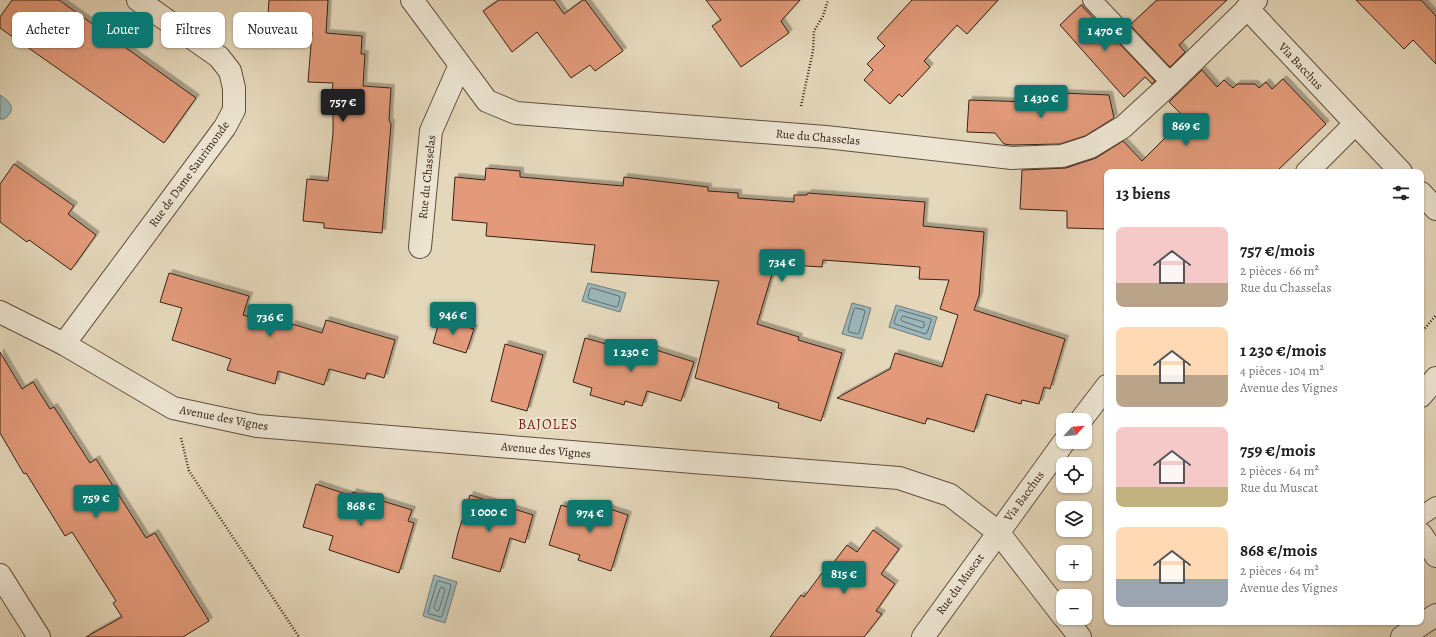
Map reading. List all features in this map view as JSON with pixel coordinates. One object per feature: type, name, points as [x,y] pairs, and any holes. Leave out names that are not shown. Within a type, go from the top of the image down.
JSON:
[{"type":"street","name":"Rue de Dame Saurimonde","points":[[64,344],[225,127],[234,110],[234,88],[230,71],[219,57],[138,0]]},
{"type":"street","name":"Rue du Chasselas","points":[[412,0],[487,101],[516,113],[795,134],[1012,158],[1062,156],[1090,147],[1123,127],[1171,83]]},
{"type":"street","name":"Via Bacchus","points":[[1171,83],[1251,4],[1355,124],[1398,169]]},
{"type":"street","name":"Rue du Chasselas","points":[[420,247],[431,131],[460,65]]},
{"type":"street","points":[[1310,169],[1355,124]]},
{"type":"street","points":[[1424,196],[1436,209]]},
{"type":"street","name":"Avenue des Vignes","points":[[0,312],[64,344],[173,408],[257,426],[899,478],[950,495],[998,532],[1056,607]]},
{"type":"street","points":[[1424,392],[1436,378]]},
{"type":"street","points":[[1086,413],[1104,390]]},
{"type":"street","name":"Via Bacchus","points":[[998,532],[1059,449]]},
{"type":"street","name":"Rue du Muscat","points":[[923,637],[998,532]]},
{"type":"street","points":[[1424,538],[1436,556]]},
{"type":"street","points":[[0,575],[39,637]]},
{"type":"street","points":[[1424,623],[1436,615]]},
{"type":"street","name":"Avenue des Vignes","points":[[1070,625],[1080,637]]},
{"type":"street","points":[[1402,637],[1421,625]]},
{"type":"lane","points":[[1092,0],[1171,83]]},
{"type":"lane","points":[[1424,514],[1436,506]]},
{"type":"path","points":[[795,134],[813,51],[814,31],[823,16],[828,0]]},
{"type":"path","points":[[1424,329],[1436,315]]},
{"type":"path","points":[[173,408],[189,472],[299,637]]},
{"type":"water","points":[[0,95],[10,103],[11,106],[8,116],[4,119],[0,119]]},
{"type":"water","points":[[588,283],[626,293],[620,312],[582,301]]},
{"type":"water","points":[[852,303],[871,308],[862,339],[842,334]]},
{"type":"water","points":[[896,305],[937,317],[930,340],[889,327]]},
{"type":"water","points":[[434,575],[457,582],[445,623],[423,616]]},
{"type":"building","points":[[12,0],[59,0],[76,12],[12,12],[12,36],[0,28],[0,17]]},
{"type":"building","points":[[269,0],[328,0],[326,33],[362,36],[361,54],[365,54],[363,86],[391,88],[389,120],[391,124],[382,233],[324,228],[324,223],[303,221],[307,179],[328,181],[333,133],[333,102],[331,101],[333,83],[308,82],[311,48],[312,48],[312,12],[268,12]]},
{"type":"building","points":[[499,0],[554,0],[564,14],[585,0],[623,51],[595,71],[590,65],[571,78],[537,32],[512,52],[483,11]]},
{"type":"building","points":[[706,0],[800,0],[781,21],[789,33],[741,67],[712,26],[721,20]]},
{"type":"building","points":[[912,0],[998,0],[967,34],[957,25],[924,61],[930,67],[902,97],[899,94],[890,104],[864,80],[873,70],[867,64],[885,46],[877,38]]},
{"type":"building","points":[[1157,0],[1227,0],[1179,45],[1185,52],[1170,67],[1130,25]]},
{"type":"building","points":[[1356,0],[1421,0],[1436,16],[1436,64],[1413,40],[1404,49]]},
{"type":"building","points":[[1081,5],[1155,81],[1152,84],[1145,77],[1124,97],[1060,25]]},
{"type":"building","points":[[84,18],[92,24],[92,48],[126,48],[196,98],[164,143],[29,48],[84,48]]},
{"type":"building","points":[[1202,70],[1217,87],[1224,80],[1233,88],[1237,84],[1255,84],[1259,88],[1266,82],[1272,89],[1283,79],[1326,124],[1279,169],[1104,169],[1104,229],[1067,228],[1067,211],[1020,209],[1022,170],[1066,168],[1096,158],[1123,141],[1142,161],[1185,118],[1169,102]]},
{"type":"building","points":[[1061,93],[1109,95],[1114,118],[1085,136],[1060,144],[1004,144],[995,133],[967,132],[969,100],[1061,103]]},
{"type":"building","points":[[14,164],[74,206],[68,214],[96,235],[71,270],[29,240],[27,242],[0,222],[0,184]]},
{"type":"building","points":[[486,168],[520,171],[520,177],[623,186],[624,177],[708,187],[708,191],[738,193],[738,198],[794,202],[794,195],[807,195],[808,193],[925,202],[923,226],[984,232],[979,296],[974,310],[1065,339],[1050,389],[1044,387],[1039,404],[1022,400],[1021,404],[986,394],[974,432],[927,418],[925,424],[837,398],[890,369],[895,353],[942,367],[958,315],[940,309],[949,280],[919,279],[920,267],[823,260],[822,267],[775,264],[757,324],[799,337],[798,340],[842,353],[821,421],[778,408],[779,403],[695,378],[719,281],[591,272],[595,245],[486,236],[487,223],[452,220],[455,177],[485,180]]},
{"type":"building","points":[[169,273],[249,296],[243,315],[291,329],[292,324],[322,333],[326,320],[395,340],[384,378],[367,373],[365,379],[329,369],[324,385],[278,371],[275,384],[227,370],[231,359],[172,340],[182,308],[160,302]]},
{"type":"building","points":[[440,319],[474,329],[466,353],[433,343]]},
{"type":"building","points":[[585,338],[634,352],[637,344],[694,362],[681,401],[647,391],[642,406],[625,401],[624,405],[590,395],[592,388],[573,382]]},
{"type":"building","points":[[505,344],[543,355],[527,411],[491,401]]},
{"type":"building","points":[[0,352],[22,389],[33,382],[50,409],[54,407],[90,463],[96,459],[146,538],[155,533],[209,621],[183,637],[86,637],[122,617],[113,603],[116,601],[72,532],[65,536],[26,473],[24,474],[0,433]]},
{"type":"building","points":[[316,484],[352,496],[353,492],[412,510],[408,521],[414,523],[399,573],[329,550],[333,536],[303,527]]},
{"type":"building","points":[[470,495],[533,515],[525,543],[510,538],[500,572],[452,558]]},
{"type":"building","points":[[595,504],[628,515],[611,571],[578,560],[580,555],[549,545],[561,505],[592,515]]},
{"type":"building","points":[[873,530],[899,549],[881,574],[895,584],[876,611],[882,614],[864,637],[770,637],[801,595],[804,597],[822,573],[824,575],[847,545],[857,552]]},
{"type":"district","name":"BAJOLES","points":[[548,424]]}]
